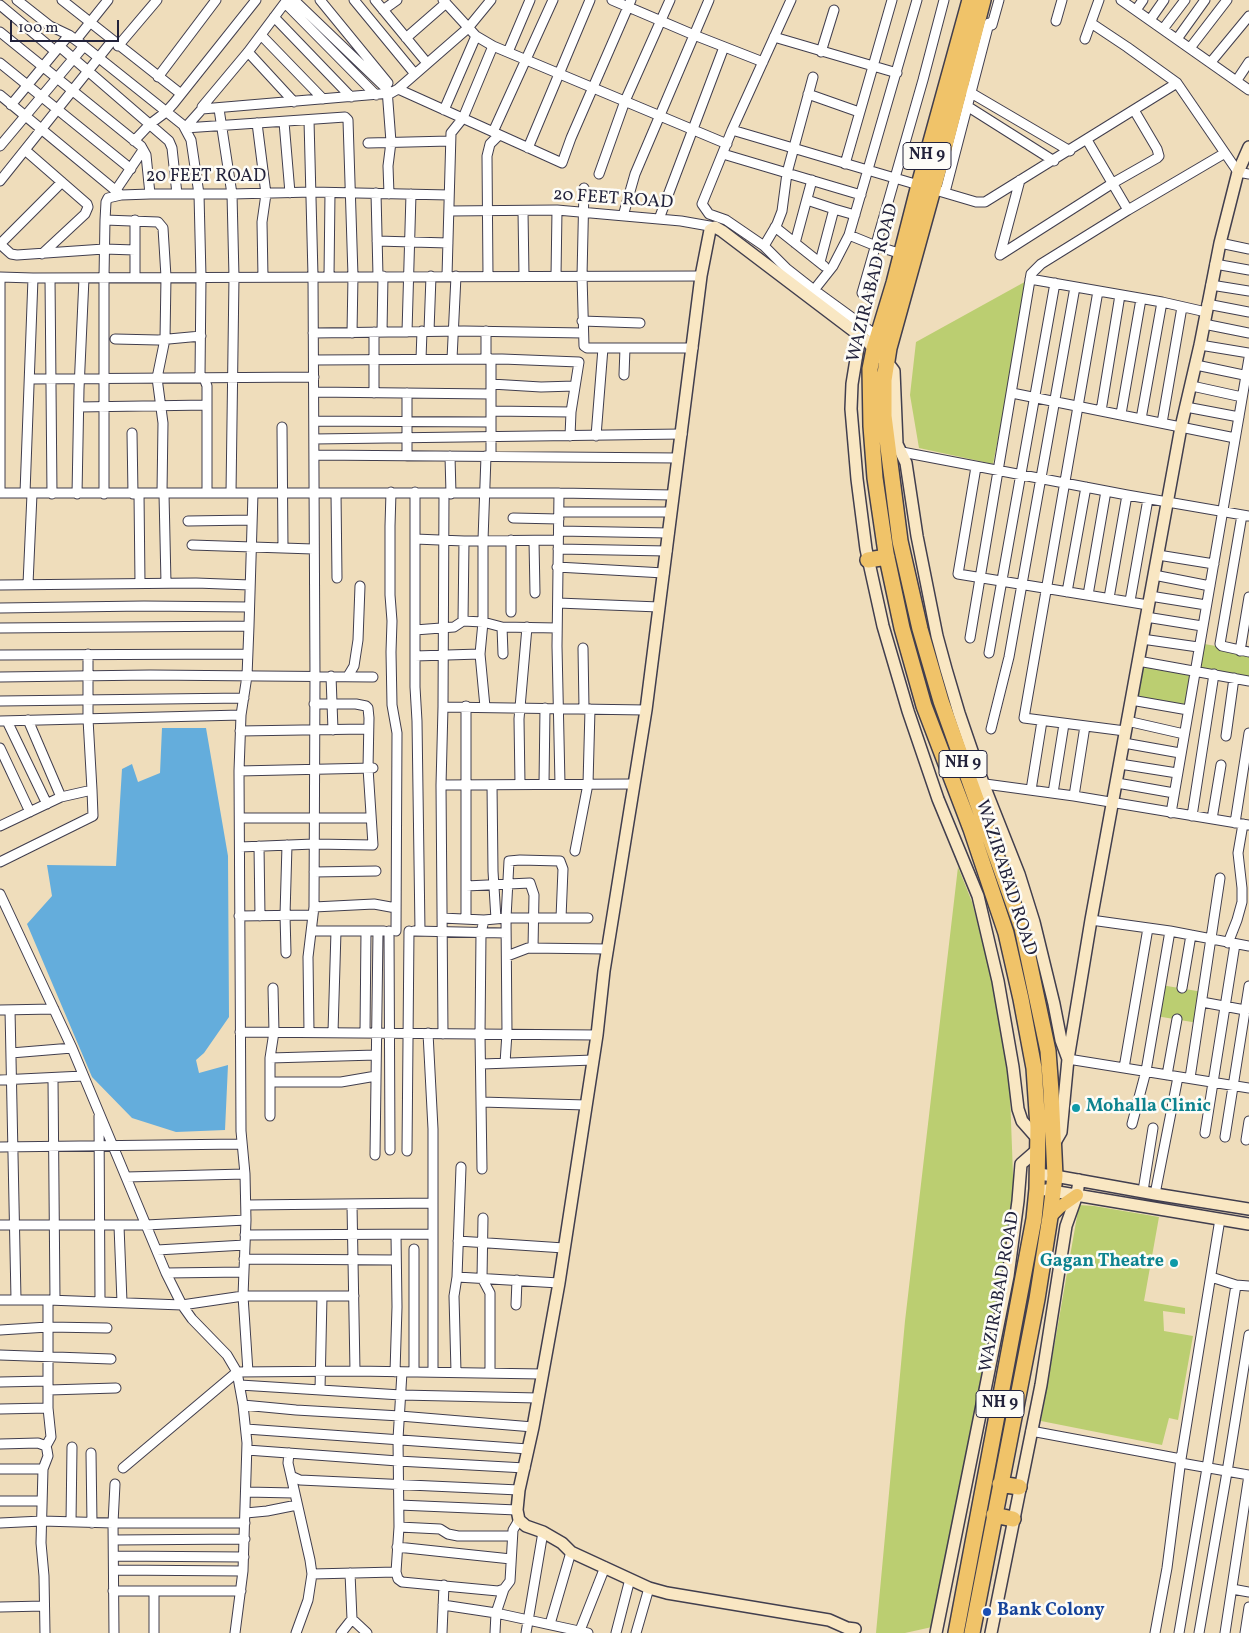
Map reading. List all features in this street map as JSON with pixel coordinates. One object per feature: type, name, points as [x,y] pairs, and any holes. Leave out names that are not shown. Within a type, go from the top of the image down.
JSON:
[{"type":"highway","name":"WAZIRABAD ROAD","points":[[970,0],[932,189],[902,254],[881,343],[886,363],[884,416],[889,440],[900,541],[920,629],[941,701],[977,783],[1022,928],[1048,1052],[1054,1183],[1050,1218],[1037,1299],[972,1633]]},
{"type":"highway","name":"WAZIRABAD ROAD","points":[[957,1630],[1034,1219],[1037,1182],[1037,1144],[1034,1068],[1006,932],[971,829],[924,706],[902,628],[887,557],[875,478],[889,440],[870,369],[881,343],[966,90],[983,0]]},
{"type":"highway","points":[[868,560],[887,557]]},
{"type":"highway","points":[[1000,1484],[1019,1487]]},
{"type":"highway","points":[[994,1515],[1013,1519]]},
{"type":"main road","points":[[1050,1218],[1076,1194]]},
{"type":"street","points":[[17,0],[50,26],[72,37],[84,46],[185,128],[191,140],[199,194],[201,277],[200,376],[204,378],[207,386],[208,493]]},
{"type":"street","points":[[62,0],[181,94]]},
{"type":"street","points":[[11,105],[57,49],[90,22],[108,0]]},
{"type":"street","points":[[0,181],[98,58],[157,0]]},
{"type":"street","points":[[158,77],[216,0]]},
{"type":"street","points":[[134,141],[150,124],[166,112],[256,0]]},
{"type":"street","points":[[322,0],[391,91],[391,142],[388,166],[389,194]]},
{"type":"street","points":[[354,0],[415,74]]},
{"type":"street","points":[[375,0],[427,63]]},
{"type":"street","points":[[383,10],[397,0]]},
{"type":"street","points":[[202,109],[376,95],[391,91],[415,74],[468,28],[491,0]]},
{"type":"street","points":[[508,52],[530,0]]},
{"type":"street","points":[[488,276],[487,156],[490,144],[553,0]]},
{"type":"street","points":[[528,148],[590,0]]},
{"type":"street","points":[[612,0],[629,3],[661,21],[763,62]]},
{"type":"street","points":[[599,174],[625,101],[670,0]]},
{"type":"street","points":[[623,216],[635,174],[709,0]]},
{"type":"street","points":[[791,0],[732,130],[702,204],[709,214],[726,220],[764,246],[786,268],[881,343]]},
{"type":"street","points":[[845,164],[892,0]]},
{"type":"street","points":[[814,290],[830,271],[850,235],[917,0]]},
{"type":"street","points":[[862,293],[944,0]]},
{"type":"street","points":[[932,189],[967,106],[966,90],[989,23],[992,25],[999,0]]},
{"type":"street","points":[[1056,21],[1062,0]]},
{"type":"street","points":[[1085,39],[1099,0]]},
{"type":"street","points":[[1122,0],[1249,90]]},
{"type":"street","points":[[1136,10],[1143,0]]},
{"type":"street","points":[[1150,20],[1164,0]]},
{"type":"street","points":[[1163,30],[1185,0]]},
{"type":"street","points":[[1177,39],[1205,0]]},
{"type":"street","points":[[1190,48],[1227,0]]},
{"type":"street","points":[[289,1],[391,91],[463,118],[562,164],[592,87],[629,3]]},
{"type":"street","points":[[185,128],[289,1]]},
{"type":"street","points":[[289,1],[376,95]]},
{"type":"street","points":[[406,38],[444,1],[476,36],[494,46],[727,144]]},
{"type":"street","points":[[0,5],[57,49],[73,58],[169,141],[172,148],[177,194]]},
{"type":"street","points":[[822,52],[834,10]]},
{"type":"street","points":[[1211,62],[1249,16]]},
{"type":"street","points":[[274,17],[352,97]]},
{"type":"street","points":[[1091,23],[1177,83],[1225,153],[1243,173]]},
{"type":"street","points":[[0,32],[143,150],[147,162],[150,194]]},
{"type":"street","points":[[261,35],[323,100]]},
{"type":"street","points":[[444,110],[476,36]]},
{"type":"street","points":[[774,37],[896,73]]},
{"type":"street","points":[[0,146],[84,46]]},
{"type":"street","points":[[452,359],[454,331],[452,276],[448,243],[451,133],[463,118],[494,46]]},
{"type":"street","points":[[659,220],[724,47]]},
{"type":"street","points":[[248,52],[294,102]]},
{"type":"street","points":[[1237,80],[1249,62]]},
{"type":"street","points":[[0,63],[131,169]]},
{"type":"street","points":[[764,246],[782,211],[787,173],[813,77]]},
{"type":"street","points":[[732,130],[895,179],[976,202],[985,202],[1177,83]]},
{"type":"street","points":[[966,90],[1070,151]]},
{"type":"street","points":[[808,94],[860,112]]},
{"type":"street","points":[[0,95],[119,193]]},
{"type":"street","points":[[967,106],[1054,160]]},
{"type":"street","points":[[219,109],[232,194],[234,277],[231,493]]},
{"type":"street","points":[[1020,180],[1000,255],[1112,183],[1159,156],[1157,149],[1134,110]]},
{"type":"street","points":[[185,128],[345,117],[348,120],[352,193],[352,333]]},
{"type":"street","points":[[309,120],[314,360],[313,549],[315,676],[314,911],[308,957],[309,1032]]},
{"type":"street","points":[[284,122],[290,193]]},
{"type":"street","points":[[257,123],[266,194],[262,222],[262,276]]},
{"type":"street","points":[[1087,140],[1128,210]]},
{"type":"street","points":[[368,143],[450,141]]},
{"type":"street","points":[[1053,1146],[1061,1132],[1068,1059],[1091,920],[1182,427],[1192,386],[1220,243],[1243,173],[1249,147]]},
{"type":"street","points":[[25,150],[87,204],[88,210],[42,254]]},
{"type":"street","points":[[104,494],[105,220],[108,198],[119,193],[143,150]]},
{"type":"street","points":[[970,638],[1030,279],[1035,268],[1225,153]]},
{"type":"street","points":[[722,154],[861,195]]},
{"type":"street","points":[[795,243],[812,180]]},
{"type":"street","points":[[62,182],[0,244],[11,254],[17,256],[104,249],[135,250]]},
{"type":"street","points":[[584,188],[582,276],[582,333],[584,346],[603,348],[693,348]]},
{"type":"street","points":[[329,276],[330,192]]},
{"type":"street","name":"20 FEET ROAD","points":[[119,193],[266,194],[330,192],[449,195]]},
{"type":"street","points":[[374,393],[374,359],[378,332],[380,276],[376,193]]},
{"type":"street","points":[[407,332],[407,276],[411,194]]},
{"type":"street","points":[[807,200],[855,215]]},
{"type":"street","points":[[820,262],[834,209]]},
{"type":"street","points":[[556,276],[557,210]]},
{"type":"street","name":"20 FEET ROAD","points":[[449,211],[557,210],[715,226]]},
{"type":"street","points":[[523,211],[524,276]]},
{"type":"street","points":[[105,220],[135,220],[158,222],[161,224],[166,277],[165,339],[157,378],[161,405],[163,447],[162,492],[164,494],[166,583]]},
{"type":"street","points":[[135,220],[135,277]]},
{"type":"street","points":[[495,1633],[496,1613],[504,1589],[510,1581],[512,1536],[518,1515],[519,1490],[533,1427],[559,1283],[597,1036],[608,949],[646,710],[701,276],[710,230],[715,226],[830,314],[860,335],[881,343]]},
{"type":"street","points":[[775,227],[830,271]]},
{"type":"street","points":[[850,235],[902,254]]},
{"type":"street","points":[[377,241],[448,243]]},
{"type":"street","points":[[1220,243],[1249,249]]},
{"type":"street","points":[[1215,264],[1249,270]]},
{"type":"street","points":[[420,359],[426,331],[431,276]]},
{"type":"street","points":[[672,495],[559,492],[448,494],[415,492],[0,493],[0,277],[701,276]]},
{"type":"street","points":[[28,584],[33,278]]},
{"type":"street","points":[[50,278],[52,494]]},
{"type":"street","points":[[77,494],[84,278]]},
{"type":"street","points":[[1030,279],[1182,307],[1249,312]]},
{"type":"street","points":[[989,653],[1022,475],[1054,283]]},
{"type":"street","points":[[1211,285],[1249,291]]},
{"type":"street","points":[[991,729],[1009,657],[1023,584],[1075,287]]},
{"type":"street","points":[[1098,291],[1024,718],[1126,732],[1184,734]]},
{"type":"street","points":[[1101,411],[1120,295]]},
{"type":"street","points":[[1120,414],[1141,299]]},
{"type":"street","points":[[1140,419],[1162,302]]},
{"type":"street","points":[[1162,423],[1182,307]]},
{"type":"street","points":[[582,321],[640,322]]},
{"type":"street","points":[[1204,324],[1249,332]]},
{"type":"street","points":[[313,333],[426,331],[582,333]]},
{"type":"street","points":[[485,707],[480,654],[483,622],[484,493],[491,437],[491,389],[486,331]]},
{"type":"street","points":[[860,335],[852,384],[851,409],[857,479],[868,560],[882,626],[938,799],[978,896],[998,981],[1013,1067],[1018,1109],[1022,1121],[1037,1144],[1021,1164],[1008,1276],[935,1633],[957,1630]]},
{"type":"street","points":[[115,339],[165,339],[201,336]]},
{"type":"street","points":[[1200,345],[1249,353]]},
{"type":"street","points":[[596,436],[603,348]]},
{"type":"street","points":[[624,348],[624,375]]},
{"type":"street","points":[[1171,813],[1198,647],[1224,512],[1238,417],[1248,376],[1249,358]]},
{"type":"street","points":[[314,360],[488,359],[579,362],[571,412],[570,436]]},
{"type":"street","points":[[1196,365],[1248,376]]},
{"type":"street","points":[[30,379],[314,377]]},
{"type":"street","points":[[314,392],[407,393],[575,386]]},
{"type":"street","points":[[1192,386],[1242,397]]},
{"type":"street","points":[[1012,392],[1235,438]]},
{"type":"street","points":[[407,393],[407,456]]},
{"type":"street","points":[[79,407],[207,405]]},
{"type":"street","points":[[1186,407],[1238,417]]},
{"type":"street","points":[[491,411],[571,412]]},
{"type":"street","points":[[314,421],[491,422]]},
{"type":"street","points":[[282,427],[282,548]]},
{"type":"street","points":[[132,433],[140,583]]},
{"type":"street","points":[[314,439],[682,434]]},
{"type":"street","points":[[889,440],[976,467],[1246,515],[1220,644],[1222,646],[1244,651],[1249,597]]},
{"type":"street","points":[[314,455],[678,458]]},
{"type":"street","points":[[442,1034],[441,785],[444,540],[450,456]]},
{"type":"street","points":[[976,467],[958,574],[1130,602],[1149,600],[1206,605]]},
{"type":"street","points":[[1067,592],[1086,487]]},
{"type":"street","points":[[1088,594],[1106,491]]},
{"type":"street","points":[[390,1150],[390,1033],[393,931],[396,908],[397,733],[392,705],[389,508],[391,492]]},
{"type":"street","points":[[415,492],[415,656],[420,931]]},
{"type":"street","points":[[559,492],[557,567],[560,784]]},
{"type":"street","points":[[248,1372],[243,1296],[246,1205],[245,1174],[241,1144],[239,770],[241,715],[247,676],[253,493]]},
{"type":"street","points":[[336,493],[337,578]]},
{"type":"street","points":[[1109,598],[1127,495]]},
{"type":"street","points":[[1130,602],[1148,499]]},
{"type":"street","points":[[513,518],[671,512]]},
{"type":"street","points":[[188,521],[252,520]]},
{"type":"street","points":[[415,539],[534,541],[669,533]]},
{"type":"street","points":[[511,540],[511,612]]},
{"type":"street","points":[[558,540],[667,551]]},
{"type":"street","points":[[463,622],[464,541]]},
{"type":"street","points":[[534,541],[535,593]]},
{"type":"street","points":[[192,545],[313,549]]},
{"type":"street","points":[[1158,555],[1214,564]]},
{"type":"street","points":[[557,567],[664,573]]},
{"type":"street","points":[[1154,575],[1210,586]]},
{"type":"street","points":[[0,584],[166,583],[250,585]]},
{"type":"street","points":[[348,676],[354,666],[358,640],[360,586]]},
{"type":"street","points":[[558,603],[659,607]]},
{"type":"street","points":[[0,608],[249,607]]},
{"type":"street","points":[[1146,617],[1202,626]]},
{"type":"street","points":[[415,630],[454,627],[463,622],[483,622],[502,627],[558,628]]},
{"type":"street","points":[[0,628],[249,626]]},
{"type":"street","points":[[502,627],[503,654]]},
{"type":"street","points":[[520,784],[520,707],[527,627]]},
{"type":"street","points":[[1142,638],[1198,647]]},
{"type":"street","points":[[575,852],[588,784],[587,708],[583,648]]},
{"type":"street","points":[[0,862],[93,816],[88,719],[88,654]]},
{"type":"street","points":[[0,655],[247,654]]},
{"type":"street","points":[[415,656],[480,654]]},
{"type":"street","points":[[1138,661],[1249,681]]},
{"type":"street","points":[[1192,816],[1214,674]]},
{"type":"street","points":[[0,677],[150,675],[373,677]]},
{"type":"street","points":[[331,676],[333,730]]},
{"type":"street","points":[[1226,736],[1234,678]]},
{"type":"street","points":[[0,701],[244,698]]},
{"type":"street","points":[[1131,700],[1188,710]]},
{"type":"street","points":[[240,847],[314,844],[373,845],[368,708],[356,704],[314,704]]},
{"type":"street","points":[[466,706],[466,919]]},
{"type":"street","points":[[443,707],[646,710]]},
{"type":"street","points":[[544,784],[545,708]]},
{"type":"street","points":[[47,804],[4,721],[241,715]]},
{"type":"street","points":[[28,720],[61,797]]},
{"type":"street","points":[[1031,790],[1042,721]]},
{"type":"street","points":[[1053,793],[1064,724]]},
{"type":"street","points":[[1074,796],[1085,726]]},
{"type":"street","points":[[240,731],[365,729]]},
{"type":"street","points":[[1126,732],[1180,753]]},
{"type":"street","points":[[1205,1133],[1226,1006],[1231,943],[1242,902],[1238,853],[1249,733]]},
{"type":"street","points":[[0,748],[30,812]]},
{"type":"street","points":[[1120,764],[1177,773]]},
{"type":"street","points":[[1212,819],[1221,765]]},
{"type":"street","points":[[239,770],[370,768]]},
{"type":"street","points":[[977,783],[1074,796],[1242,824]]},
{"type":"street","points":[[977,783],[1019,874],[1034,922],[1061,1040],[1068,1059]]},
{"type":"street","points":[[1116,783],[1174,793]]},
{"type":"street","points":[[441,785],[633,784]]},
{"type":"street","points":[[492,785],[496,919]]},
{"type":"street","points":[[0,826],[61,797],[92,790]]},
{"type":"street","points":[[240,818],[371,818]]},
{"type":"street","points":[[286,953],[287,845]]},
{"type":"street","points":[[259,846],[260,916]]},
{"type":"street","points":[[505,1063],[507,1034],[506,918],[508,865],[512,860],[560,861],[563,869],[561,918]]},
{"type":"street","points":[[314,872],[376,871]]},
{"type":"street","points":[[1190,1078],[1220,878]]},
{"type":"street","points":[[466,886],[530,883],[534,896],[533,948]]},
{"type":"street","points":[[0,894],[72,1048],[166,1273],[182,1305],[227,1355],[237,1372],[244,1405],[247,1450],[244,1571],[235,1633]]},
{"type":"street","points":[[239,916],[285,915],[374,904],[396,908]]},
{"type":"street","points":[[442,918],[484,920],[506,918],[588,918]]},
{"type":"street","points":[[482,1169],[482,1064],[480,1035],[481,933],[484,920]]},
{"type":"street","points":[[1091,920],[1170,931],[1249,946]]},
{"type":"street","points":[[1124,1068],[1148,928]]},
{"type":"street","points":[[312,931],[506,933]]},
{"type":"street","points":[[333,1032],[336,931]]},
{"type":"street","points":[[365,1032],[366,931]]},
{"type":"street","points":[[407,1151],[409,931]]},
{"type":"street","points":[[1132,1124],[1146,1071],[1170,931]]},
{"type":"street","points":[[375,1154],[378,932]]},
{"type":"street","points":[[1182,988],[1191,935]]},
{"type":"street","points":[[507,956],[528,948],[608,949]]},
{"type":"street","points":[[1225,1137],[1247,1009],[1249,986]]},
{"type":"street","points":[[270,1116],[270,1058],[274,1032],[273,988]]},
{"type":"street","points":[[1202,1002],[1247,1009]]},
{"type":"street","points":[[0,1010],[54,1009]]},
{"type":"street","points":[[10,1010],[16,1299]]},
{"type":"street","points":[[1167,1075],[1177,1019]]},
{"type":"street","points":[[240,1032],[597,1036]]},
{"type":"street","points":[[428,1033],[433,1129],[432,1372]]},
{"type":"street","points":[[11,1054],[72,1048]]},
{"type":"street","points":[[270,1058],[376,1055]]},
{"type":"street","points":[[1068,1059],[1249,1088]]},
{"type":"street","points":[[482,1064],[593,1060]]},
{"type":"street","points":[[0,1080],[53,1079],[83,1076]]},
{"type":"street","points":[[270,1082],[341,1082],[376,1076]]},
{"type":"street","points":[[1155,1194],[1178,1076]]},
{"type":"street","points":[[44,1633],[44,1576],[41,1543],[42,1469],[48,1456],[46,1446],[51,1437],[48,1408],[48,1327],[52,1300],[54,1225],[53,1079]]},
{"type":"street","points":[[482,1102],[586,1105]]},
{"type":"street","points":[[99,1110],[100,1301]]},
{"type":"street","points":[[1246,1140],[1249,1121]]},
{"type":"street","points":[[1143,1191],[1153,1128]]},
{"type":"street","points":[[0,1148],[241,1144]]},
{"type":"street","points":[[456,1372],[454,1296],[457,1276],[461,1167]]},
{"type":"street","points":[[126,1177],[245,1174]]},
{"type":"street","points":[[1037,1182],[1054,1183],[1079,1180],[1249,1209]]},
{"type":"street","points":[[991,1633],[1041,1385],[1066,1226],[1079,1180]]},
{"type":"street","points":[[1054,1183],[1076,1194],[1249,1224]]},
{"type":"street","points":[[246,1205],[433,1203]]},
{"type":"street","points":[[352,1204],[355,1371]]},
{"type":"street","points":[[483,1218],[482,1278],[490,1293],[490,1372]]},
{"type":"street","points":[[1156,1633],[1168,1568],[1181,1461],[1220,1219]]},
{"type":"street","points":[[0,1225],[119,1226],[246,1220]]},
{"type":"street","points":[[119,1226],[122,1302]]},
{"type":"street","points":[[157,1250],[245,1240],[353,1234],[433,1234]]},
{"type":"street","points":[[396,1235],[401,1395],[398,1439],[399,1527],[396,1572],[398,1579],[402,1582],[498,1591],[504,1589]]},
{"type":"street","points":[[458,1241],[564,1248]]},
{"type":"street","points":[[414,1249],[414,1372]]},
{"type":"street","points":[[244,1259],[396,1260]]},
{"type":"street","points":[[166,1273],[244,1272]]},
{"type":"street","points":[[457,1276],[559,1283]]},
{"type":"street","points":[[1211,1277],[1236,1285],[1249,1286]]},
{"type":"street","points":[[516,1305],[517,1280]]},
{"type":"street","points":[[1180,1633],[1236,1285]]},
{"type":"street","points":[[0,1300],[100,1301],[182,1305],[243,1296],[354,1296]]},
{"type":"street","points":[[320,1390],[322,1296]]},
{"type":"street","points":[[0,1330],[48,1327],[108,1328]]},
{"type":"street","points":[[1198,1633],[1249,1335]]},
{"type":"street","points":[[0,1355],[111,1359]]},
{"type":"street","points":[[123,1468],[237,1372],[355,1371],[542,1374]]},
{"type":"street","points":[[0,1382],[116,1388]]},
{"type":"street","points":[[240,1385],[401,1395],[538,1398]]},
{"type":"street","points":[[244,1405],[533,1427]]},
{"type":"street","points":[[0,1409],[48,1408]]},
{"type":"street","points":[[246,1429],[528,1449]]},
{"type":"street","points":[[1030,1432],[1249,1475],[1225,1633]]},
{"type":"street","points":[[0,1444],[38,1443],[46,1446]]},
{"type":"street","points":[[71,1522],[72,1447]]},
{"type":"street","points":[[247,1450],[524,1468]]},
{"type":"street","points":[[289,1453],[288,1463],[312,1574],[308,1600],[296,1633]]},
{"type":"street","points":[[91,1454],[92,1523]]},
{"type":"street","points":[[0,1469],[42,1469]]},
{"type":"street","points":[[291,1476],[300,1480],[519,1490]]},
{"type":"street","points":[[114,1633],[114,1540],[112,1523],[115,1484]]},
{"type":"street","points":[[246,1492],[294,1493]]},
{"type":"street","points":[[0,1501],[42,1501]]},
{"type":"street","points":[[246,1513],[297,1505]]},
{"type":"street","points":[[398,1505],[518,1515],[526,1526],[543,1532],[562,1543],[571,1552],[649,1588],[694,1594],[829,1620],[857,1631]]},
{"type":"street","points":[[0,1523],[245,1523]]},
{"type":"street","points":[[399,1527],[440,1529],[448,1534],[458,1536],[512,1536]]},
{"type":"street","points":[[526,1633],[543,1532]]},
{"type":"street","points":[[114,1540],[245,1539]]},
{"type":"street","points":[[162,1570],[163,1540]]},
{"type":"street","points":[[562,1543],[576,1546],[650,1581],[694,1594]]},
{"type":"street","points":[[397,1547],[511,1559]]},
{"type":"street","points":[[550,1624],[571,1552]]},
{"type":"street","points":[[114,1556],[244,1557]]},
{"type":"street","points":[[443,1605],[496,1613],[583,1632],[605,1567]]},
{"type":"street","points":[[114,1570],[244,1571]]},
{"type":"street","points":[[312,1574],[396,1572]]},
{"type":"street","points":[[350,1573],[352,1619],[367,1633]]},
{"type":"street","points":[[616,1633],[630,1579]]},
{"type":"street","points":[[442,1633],[444,1585]]},
{"type":"street","points":[[636,1633],[649,1588]]},
{"type":"street","points":[[1232,1589],[1249,1592]]},
{"type":"street","points":[[154,1590],[154,1633]]},
{"type":"street","points":[[113,1591],[241,1591]]},
{"type":"street","points":[[0,1607],[44,1606]]},
{"type":"street","points":[[1245,1633],[1249,1606]]},
{"type":"street","points":[[341,1633],[352,1619]]},
{"type":"green space","points":[[1030,279],[993,464],[919,448],[910,395],[916,342]]},
{"type":"green space","points":[[1199,643],[1249,652],[1249,681],[1194,671]]},
{"type":"green space","points":[[1138,661],[1194,671],[1188,710],[1131,700]]},
{"type":"green space","points":[[958,867],[972,902],[995,991],[1009,1067],[1014,1202],[981,1381],[932,1627],[905,1633],[876,1633],[905,1321]]},
{"type":"green space","points":[[1161,985],[1203,992],[1198,1023],[1156,1016]]},
{"type":"green space","points":[[1079,1205],[1159,1217],[1144,1301],[1185,1308],[1185,1314],[1163,1311],[1164,1331],[1193,1336],[1178,1420],[1169,1418],[1162,1445],[1041,1421]]},
{"type":"water","points":[[162,728],[206,728],[228,856],[229,1017],[204,1053],[196,1060],[199,1073],[228,1065],[225,1130],[176,1132],[132,1118],[92,1077],[27,924],[52,896],[47,865],[116,866],[122,769],[132,764],[138,782],[160,773]]},
{"type":"place","name":"Mohalla Clinic","points":[[1076,1108]]},
{"type":"place","name":"Gagan Theatre","points":[[1174,1263]]},
{"type":"place","name":"Bank Colony","points":[[987,1612]]}]
